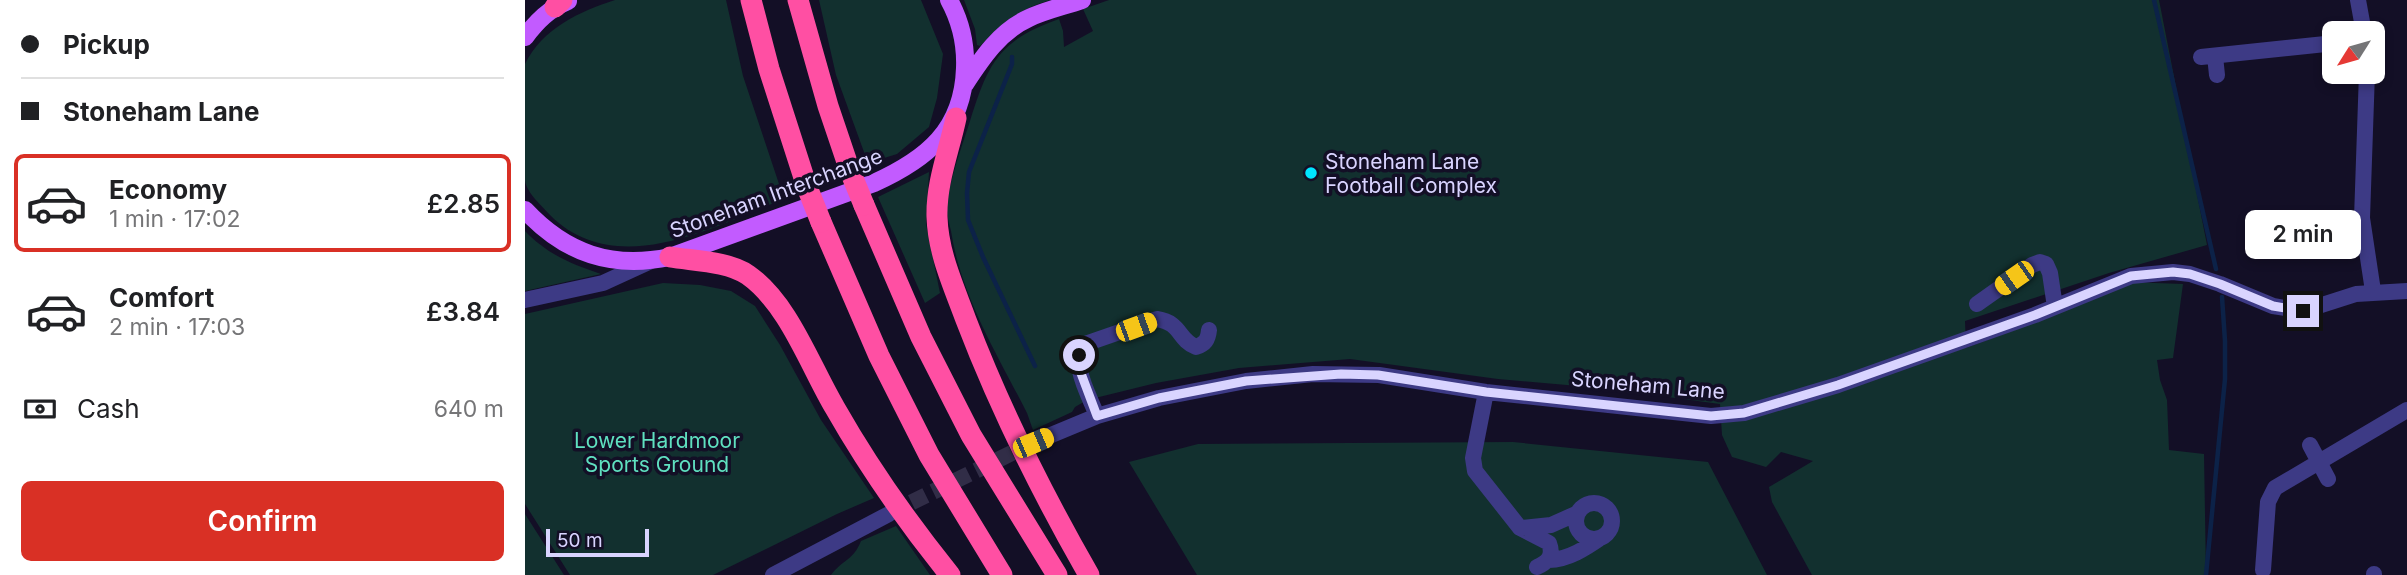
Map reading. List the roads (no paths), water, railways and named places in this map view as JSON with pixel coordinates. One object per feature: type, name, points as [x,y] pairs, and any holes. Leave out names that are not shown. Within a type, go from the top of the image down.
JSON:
[{"type":"highway","points":[[751,0],[772,80],[807,187],[879,356],[929,455],[1002,575]]},
{"type":"highway","points":[[798,0],[828,106],[850,171],[922,337],[971,435],[1057,575]]},
{"type":"highway","points":[[955,118],[937,198],[937,220],[944,258],[986,373],[1001,406],[1050,507],[1089,575]]},
{"type":"highway","points":[[661,259],[725,267],[744,273],[771,296],[868,461],[950,575]]},
{"type":"main road","name":"Stoneham Interchange","points":[[525,211],[568,246],[607,259],[627,262],[661,259],[902,171],[936,143],[955,118],[965,84],[963,34],[949,0]]},
{"type":"main road","points":[[965,84],[997,41],[1013,28],[1030,18],[1082,0]]},
{"type":"main road","points":[[525,37],[551,9]]},
{"type":"street","points":[[2358,0],[2362,21]]},
{"type":"street","points":[[2217,75],[2208,56],[2322,44]]},
{"type":"street","points":[[2367,84],[2362,218],[2373,291]]},
{"type":"street","points":[[525,300],[603,283],[661,259]]},
{"type":"street","points":[[1977,304],[2040,262],[2046,264],[2050,273],[2055,307]]},
{"type":"street","name":"Stoneham Lane","points":[[1033,443],[1097,416],[1171,396],[1246,381],[1313,374],[1378,375],[1486,392],[1711,416],[1744,413],[1838,385],[2055,307],[2115,281],[2149,274],[2190,274],[2289,310],[2303,311],[2356,294],[2407,291]]},
{"type":"street","points":[[1097,416],[1079,368],[1079,355],[1085,344],[1157,319],[1168,321],[1177,327],[1189,344],[1195,347],[1203,345],[1208,339],[1209,330]]},
{"type":"street","points":[[1486,392],[1473,458],[1475,471],[1520,528],[1549,543],[1551,554],[1543,563],[1558,560],[1602,537],[1611,528],[1612,522],[1609,511],[1599,503],[1592,503],[1551,526],[1520,528]]},
{"type":"street","points":[[2263,570],[2270,494],[2275,488],[2407,410]]},
{"type":"street","points":[[2310,445],[2328,479]]},
{"type":"street","points":[[1578,513],[1576,524],[1581,534],[1591,539],[1602,537]]},
{"type":"street","points":[[782,573],[832,543],[889,514]]},
{"type":"street","points":[[824,528],[832,543]]},
{"type":"waterway","points":[[2154,0],[2216,269]]},
{"type":"waterway","points":[[1012,57],[1012,64],[969,172],[968,220],[1035,366]]},
{"type":"waterway","points":[[2206,575],[2225,379],[2222,297]]},
{"type":"tunnel","points":[[890,513],[1030,444]]},
{"type":"place","name":"Stoneham Lane Football Complex","points":[[1311,173]]},
{"type":"park label","name":"Lower Hardmoor Sports Ground","points":[[657,452]]}]
